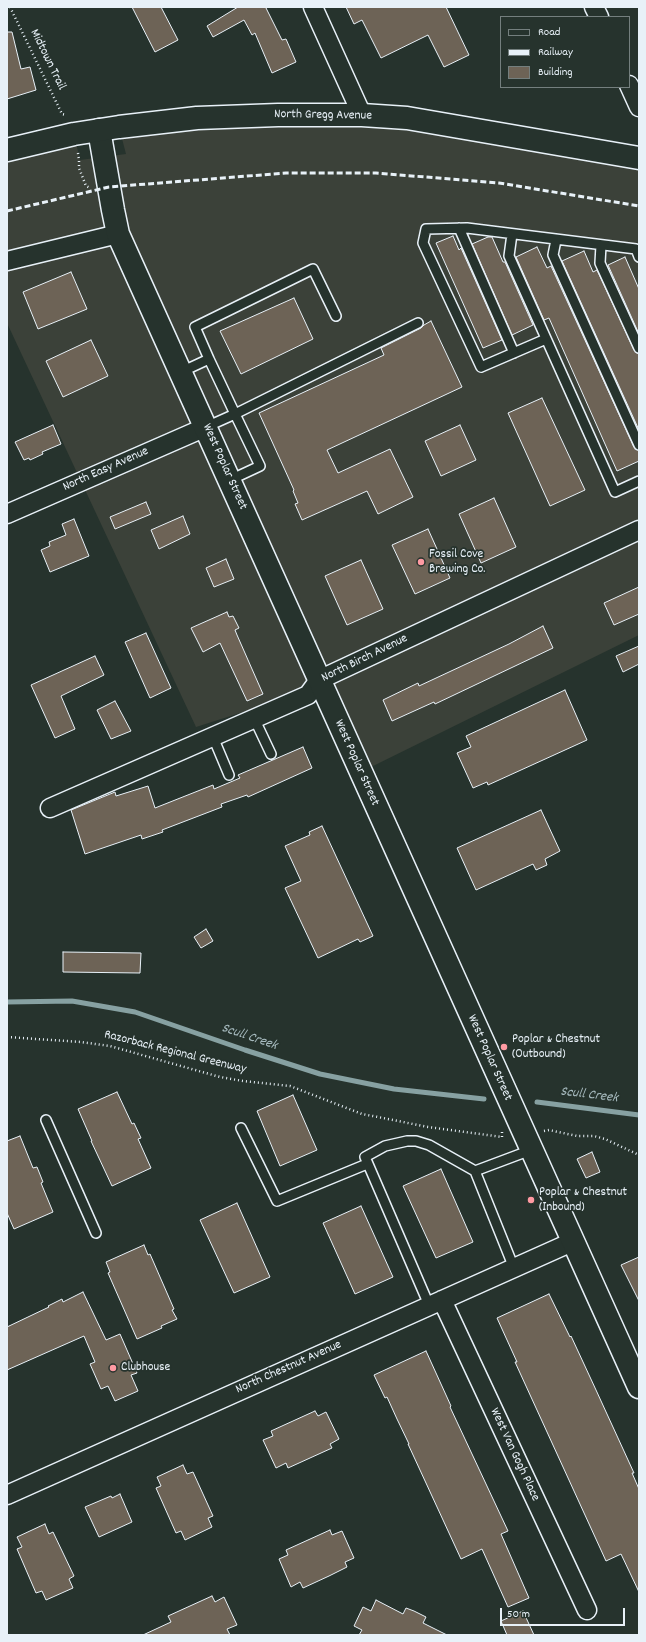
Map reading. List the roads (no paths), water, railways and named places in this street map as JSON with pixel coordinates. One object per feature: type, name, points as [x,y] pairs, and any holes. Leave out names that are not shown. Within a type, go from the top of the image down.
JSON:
[{"type":"street","points":[[313,7],[362,115]]},
{"type":"street","points":[[594,7],[598,16]]},
{"type":"street","points":[[630,87],[639,108]]},
{"type":"street","name":"North Gregg Avenue","points":[[7,150],[74,134],[197,118],[278,115],[362,115],[407,118],[639,158]]},
{"type":"street","name":"West Poplar Street","points":[[99,130],[112,210],[118,234],[572,1242],[639,1387]]},
{"type":"street","points":[[7,262],[118,234]]},
{"type":"street","name":"North Easy Avenue","points":[[7,514],[206,427]]},
{"type":"street","name":"North Birch Avenue","points":[[50,808],[308,695],[319,680],[639,530]]},
{"type":"street","name":"North Chestnut Avenue","points":[[7,1495],[572,1242]]},
{"type":"street","name":"West Van Gogh Place","points":[[436,1303],[587,1610]]},
{"type":"lane","points":[[459,228],[514,353]]},
{"type":"lane","points":[[546,339],[481,367],[423,243],[426,229],[459,228],[636,249],[639,257]]},
{"type":"lane","points":[[512,234],[509,256],[615,492],[639,481]]},
{"type":"lane","points":[[556,240],[553,256],[639,445]]},
{"type":"lane","points":[[601,246],[600,262],[639,348]]},
{"type":"lane","points":[[230,480],[260,466],[195,327],[313,269],[336,316]]},
{"type":"lane","points":[[206,427],[418,323]]},
{"type":"lane","points":[[181,372],[209,359]]},
{"type":"lane","points":[[254,718],[271,754]]},
{"type":"lane","points":[[213,737],[229,774]]},
{"type":"lane","points":[[46,1120],[96,1233]]},
{"type":"lane","points":[[241,1128],[277,1201],[367,1164]]},
{"type":"lane","points":[[436,1303],[367,1164],[365,1157],[385,1146],[407,1141],[416,1141],[429,1145],[475,1171],[514,1268]]},
{"type":"lane","points":[[475,1171],[527,1142]]},
{"type":"waterway","name":"Scull Creek","points":[[7,1002],[72,1001],[135,1012],[320,1074],[394,1089],[484,1099]]},
{"type":"waterway","name":"Scull Creek","points":[[537,1102],[639,1115]]},
{"type":"railway","points":[[7,211],[109,187],[286,173],[376,173],[499,183],[639,206]]},
{"type":"place","name":"Fossil Cove Brewing Co.","points":[[421,562]]},
{"type":"place","name":"Poplar & Chestnut (Outbound)","points":[[504,1047]]},
{"type":"place","name":"Poplar & Chestnut (Inbound)","points":[[531,1200]]},
{"type":"place","name":"Clubhouse","points":[[113,1368]]}]
